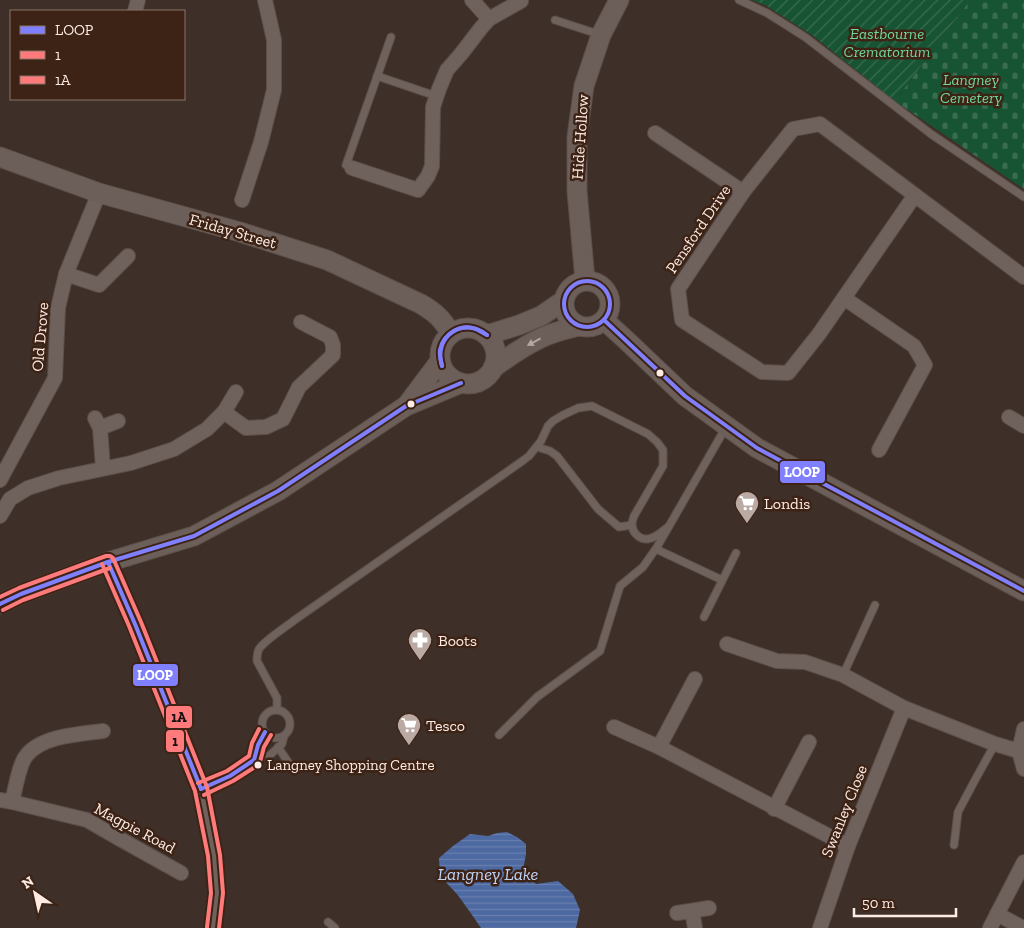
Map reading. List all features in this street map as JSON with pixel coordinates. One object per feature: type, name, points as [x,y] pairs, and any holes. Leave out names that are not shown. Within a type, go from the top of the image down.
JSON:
[{"type":"main road","name":"Hide Hollow","points":[[585,280],[577,191],[577,137],[584,86],[601,35],[619,0]]},
{"type":"main road","name":"Friday Street","points":[[0,157],[99,193],[240,232],[327,260],[421,304],[442,319],[452,332]]},
{"type":"main road","points":[[585,280],[600,284],[606,290],[610,305],[604,320],[598,324],[586,327],[572,322],[567,316],[563,301],[570,286],[585,280]]},
{"type":"main road","points":[[487,335],[541,316],[563,301]]},
{"type":"main road","points":[[604,320],[685,396],[757,448],[1024,591]]},
{"type":"main road","points":[[493,368],[515,352],[541,338],[580,326]]},
{"type":"main road","points":[[0,604],[21,594],[108,562],[194,536],[278,491],[406,406],[461,384],[480,382],[488,376],[493,368],[496,360],[496,351],[493,342],[487,335],[474,328],[458,329],[452,332],[442,345],[440,353],[442,369],[447,376],[461,384]]},
{"type":"main road","points":[[406,406],[440,361]]},
{"type":"street","points":[[242,200],[264,134],[274,90],[274,40],[265,0]]},
{"type":"street","points":[[472,0],[489,19]]},
{"type":"street","points":[[352,168],[418,190],[428,176],[432,166],[433,107],[447,70],[489,19],[522,1]]},
{"type":"street","name":"Pensford Drive","points":[[915,195],[819,334],[788,373],[762,372],[682,320],[678,289],[743,192],[793,129],[820,124],[915,195],[1024,277]]},
{"type":"street","points":[[655,134],[743,192]]},
{"type":"street","name":"Old Drove","points":[[0,480],[55,378],[58,308],[66,274],[99,193]]},
{"type":"street","points":[[66,274],[99,285],[128,256]]},
{"type":"street","points":[[844,298],[914,346],[925,365],[879,450]]},
{"type":"street","points":[[224,412],[246,428],[266,427],[282,419],[299,387],[333,355],[333,345],[330,337],[301,322]]},
{"type":"street","points":[[0,516],[10,499],[28,488],[59,478],[132,463],[174,449],[207,429],[224,412],[236,392]]},
{"type":"street","points":[[1009,417],[1024,426]]},
{"type":"street","points":[[104,468],[97,423],[118,421]]},
{"type":"street","points":[[108,562],[136,624],[200,789],[214,855],[217,893],[214,928]]},
{"type":"street","points":[[727,644],[777,661],[805,662],[844,675],[904,708],[995,744],[1018,751]]},
{"type":"street","points":[[659,747],[695,679]]},
{"type":"street","name":"Swanley Close","points":[[820,928],[848,846],[904,708]]},
{"type":"street","points":[[614,727],[659,747],[774,809],[848,846]]},
{"type":"street","points":[[1024,729],[1018,751],[1024,769]]},
{"type":"street","name":"Magpie Road","points":[[103,731],[70,736],[40,744],[25,757],[18,777],[6,801],[87,820],[182,873]]},
{"type":"street","points":[[774,809],[810,742]]},
{"type":"street","points":[[990,928],[1024,862]]},
{"type":"street","points":[[677,913],[709,908]]},
{"type":"street","points":[[692,911],[696,928]]},
{"type":"street","points":[[997,914],[1022,928]]},
{"type":"lane","points":[[739,0],[767,13],[805,37],[931,134],[1024,197]]},
{"type":"lane","points":[[555,20],[601,35]]},
{"type":"lane","points":[[352,168],[346,165],[391,37]]},
{"type":"lane","points":[[377,76],[436,96]]},
{"type":"lane","points":[[277,710],[277,698],[257,661],[259,649],[296,619],[529,456],[542,441],[548,426],[563,415],[578,408],[592,406],[648,434],[657,442],[663,450],[663,466],[634,516],[632,525],[634,532],[640,538],[648,539],[659,534],[669,526]]},
{"type":"lane","points":[[499,735],[537,696],[600,651],[620,586],[642,568],[656,548],[726,427]]},
{"type":"lane","points":[[537,446],[557,456],[598,509],[619,527],[632,525]]},
{"type":"lane","points":[[656,548],[722,580]]},
{"type":"lane","points":[[704,617],[736,553]]},
{"type":"lane","points":[[844,675],[875,605]]},
{"type":"lane","points":[[272,710],[285,713],[290,720],[290,728],[284,736],[274,738],[265,732],[262,725],[265,715],[272,710]]},
{"type":"lane","points":[[254,760],[258,744],[265,732]]},
{"type":"lane","points":[[200,789],[230,776],[254,760],[270,755],[282,744],[284,736]]},
{"type":"lane","points":[[954,845],[958,812],[995,744]]},
{"type":"lane","points":[[278,747],[290,765]]},
{"type":"lane","points":[[328,922],[335,928]]},
{"type":"green space","name":"Eastbourne Crematorium","points":[[752,0],[970,0],[895,101],[812,35],[765,5]]},
{"type":"green space","name":"Langney Cemetery","points":[[970,0],[1024,0],[1024,189],[895,101]]},
{"type":"water","name":"Langney Lake","points":[[507,832],[526,844],[524,865],[528,875],[536,884],[558,881],[573,894],[580,910],[576,928],[481,928],[457,894],[440,876],[439,858],[470,834],[488,836]]},
{"type":"transit line","name":"LOOP","points":[[592,281],[596,282],[606,291],[609,295],[610,304],[609,313],[600,323],[592,327],[582,327],[574,323],[565,313],[564,299],[568,291],[578,282],[592,281]]},
{"type":"transit line","name":"LOOP","points":[[604,320],[685,396],[757,448],[1024,591]]},
{"type":"transit line","name":"LOOP","points":[[442,366],[440,355],[442,346],[452,332],[469,328],[487,335]]},
{"type":"transit line","name":"LOOP","points":[[442,366],[440,354],[442,344],[454,331],[470,328],[487,335]]},
{"type":"transit line","name":"LOOP","points":[[0,604],[21,594],[108,562],[194,536],[278,491],[406,406],[461,383]]},
{"type":"transit line","name":"1A","points":[[0,597],[19,588],[106,556],[113,558],[141,622],[207,787],[220,855],[223,893],[219,928]]},
{"type":"transit line","name":"LOOP","points":[[108,562],[201,789]]},
{"type":"transit line","name":"1","points":[[102,564],[195,791],[208,856],[211,893],[207,927]]},
{"type":"transit line","name":"1","points":[[3,610],[23,600],[110,568]]},
{"type":"transit line","name":"1A","points":[[198,783],[227,771],[249,756],[252,743],[259,729]]},
{"type":"transit line","name":"LOOP","points":[[201,789],[230,776],[254,760],[258,745],[265,732]]},
{"type":"transit line","name":"1","points":[[204,795],[233,781],[258,765],[264,747],[271,735]]},
{"type":"place","name":"Londis","points":[[747,524]]},
{"type":"place","name":"Boots","points":[[420,661]]},
{"type":"place","name":"Tesco","points":[[409,746]]},
{"type":"place","name":"Langney Shopping Centre","points":[[258,765]]}]
